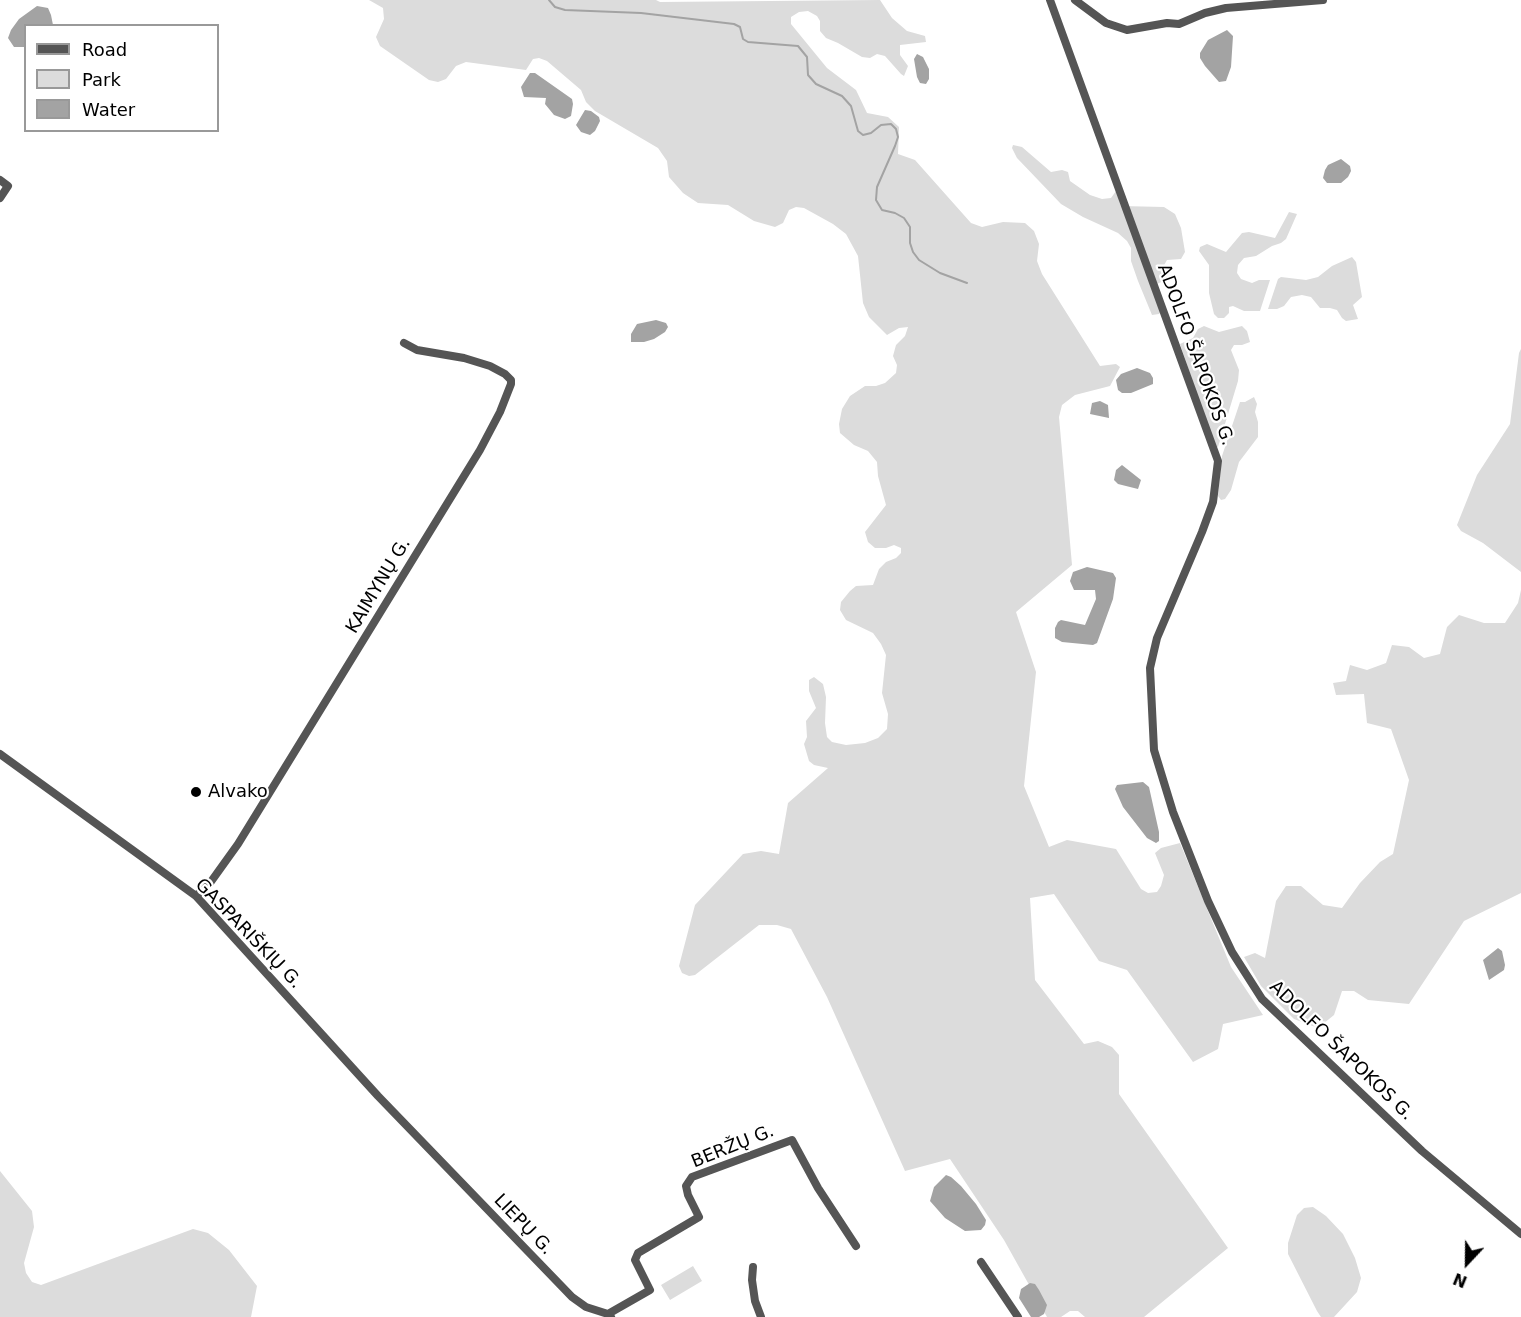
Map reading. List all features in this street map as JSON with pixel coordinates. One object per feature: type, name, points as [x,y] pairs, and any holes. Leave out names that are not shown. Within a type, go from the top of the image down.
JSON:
[{"type":"street","name":"ADOLFO ŠAPOKOS G.","points":[[1050,0],[1218,461],[1213,502],[1157,638],[1150,668],[1154,750],[1173,812],[1217,921],[1232,951],[1262,999],[1422,1151],[1521,1234]]},
{"type":"street","points":[[1075,0],[1106,23],[1127,30],[1167,23],[1179,24],[1205,13],[1226,8],[1323,0]]},
{"type":"street","points":[[0,180],[8,186],[0,198]]},
{"type":"street","name":"KAIMYNŲ G.","points":[[196,896],[210,883],[238,844],[480,450],[512,384],[505,374],[490,366],[464,358],[417,350],[404,343]]},
{"type":"street","name":"GASPARIŠKIŲ G.","points":[[0,754],[196,896],[421,1141]]},
{"type":"street","name":"BERŽŲ G.","points":[[610,1316],[650,1290],[635,1260],[638,1253],[699,1216],[686,1186],[692,1178],[792,1140],[818,1188],[856,1246]]},
{"type":"street","name":"LIEPŲ G.","points":[[421,1141],[573,1297],[586,1307],[610,1316]]},
{"type":"street","points":[[981,1262],[1018,1317]]},
{"type":"street","points":[[753,1267],[755,1302],[761,1317]]},
{"type":"green space","points":[[369,0],[656,0],[660,2],[880,0],[892,18],[907,31],[925,36],[926,42],[900,45],[900,55],[908,66],[904,76],[885,56],[877,54],[870,58],[862,57],[826,38],[820,31],[820,21],[817,16],[808,11],[799,12],[791,17],[791,24],[827,68],[856,90],[867,113],[888,117],[899,127],[898,154],[915,160],[971,223],[982,227],[1003,222],[1025,223],[1034,231],[1039,244],[1037,261],[1042,274],[1100,366],[1116,364],[1120,367],[1110,386],[1075,395],[1062,405],[1059,417],[1072,565],[1016,612],[1036,672],[1024,786],[1049,847],[1067,840],[1116,849],[1141,889],[1148,893],[1157,892],[1164,875],[1155,853],[1161,848],[1180,843],[1231,967],[1263,1015],[1223,1024],[1218,1049],[1193,1062],[1127,970],[1099,961],[1054,894],[1030,898],[1035,980],[1084,1044],[1098,1041],[1112,1047],[1119,1055],[1119,1094],[1228,1248],[1144,1317],[1085,1317],[1078,1311],[1070,1311],[1061,1317],[1047,1317],[1004,1240],[950,1159],[905,1171],[827,997],[791,929],[777,925],[759,925],[695,975],[689,976],[682,973],[679,966],[695,905],[743,854],[761,851],[779,854],[788,803],[828,768],[814,765],[809,761],[804,744],[807,737],[806,721],[816,708],[809,691],[809,680],[814,677],[823,684],[826,697],[827,737],[832,742],[846,745],[865,743],[878,738],[887,729],[888,714],[882,693],[886,655],[873,633],[846,620],[840,610],[841,602],[850,591],[856,586],[873,585],[879,569],[886,562],[896,558],[901,553],[901,548],[894,545],[875,548],[868,542],[865,532],[886,505],[878,476],[877,462],[868,451],[854,445],[840,433],[839,424],[842,409],[850,396],[865,386],[885,383],[896,373],[897,365],[893,356],[896,345],[905,336],[908,327],[899,328],[887,335],[869,317],[863,303],[858,256],[846,234],[833,224],[804,208],[796,207],[789,210],[783,223],[775,227],[754,221],[728,205],[698,203],[683,193],[669,177],[667,161],[658,148],[595,111],[586,102],[581,90],[547,61],[539,58],[533,59],[526,70],[466,62],[456,66],[446,79],[438,82],[429,80],[380,46],[376,37],[384,19],[383,8]]},
{"type":"green space","points":[[1013,145],[1022,147],[1051,172],[1062,170],[1068,172],[1070,181],[1090,195],[1102,199],[1111,198],[1116,191],[1121,206],[1164,207],[1175,214],[1181,228],[1185,252],[1181,259],[1167,260],[1163,267],[1166,280],[1152,286],[1161,311],[1159,314],[1152,315],[1131,261],[1131,248],[1127,241],[1118,233],[1061,204],[1017,158],[1012,148]]},
{"type":"green space","points":[[1289,212],[1297,214],[1286,239],[1256,256],[1244,258],[1238,265],[1237,273],[1241,279],[1252,283],[1259,280],[1270,280],[1260,311],[1244,311],[1233,306],[1229,307],[1229,313],[1224,318],[1218,318],[1214,314],[1209,293],[1209,265],[1199,251],[1200,247],[1207,244],[1226,252],[1242,233],[1249,232],[1275,238]]},
{"type":"green space","points":[[1352,257],[1356,262],[1362,297],[1353,305],[1358,319],[1346,321],[1337,310],[1320,308],[1311,297],[1302,295],[1291,297],[1284,306],[1277,309],[1268,309],[1278,279],[1281,277],[1306,280],[1318,277],[1332,266]]},
{"type":"green space","points":[[1204,326],[1219,332],[1242,326],[1247,331],[1250,342],[1234,345],[1231,350],[1239,370],[1238,381],[1218,447],[1215,446],[1180,344],[1193,338],[1198,329]]},
{"type":"green space","points":[[1521,349],[1521,572],[1483,543],[1461,531],[1457,525],[1477,475],[1510,424]]},
{"type":"green space","points":[[1254,397],[1257,404],[1255,412],[1258,437],[1239,462],[1231,490],[1225,499],[1221,500],[1218,496],[1222,456],[1240,402]]},
{"type":"green space","points":[[1521,590],[1521,893],[1464,921],[1409,1004],[1368,1000],[1354,991],[1342,991],[1334,1015],[1318,1028],[1294,1019],[1261,986],[1244,957],[1255,953],[1265,958],[1276,901],[1286,886],[1301,886],[1323,905],[1342,908],[1360,883],[1380,862],[1393,854],[1409,780],[1391,729],[1367,723],[1364,694],[1336,695],[1333,683],[1346,681],[1350,665],[1367,670],[1386,663],[1392,645],[1409,647],[1424,658],[1440,654],[1447,627],[1459,615],[1484,623],[1505,623],[1518,603]]},
{"type":"green space","points":[[0,1171],[32,1211],[34,1227],[24,1263],[26,1273],[32,1282],[41,1285],[193,1229],[208,1233],[229,1250],[257,1286],[251,1317],[0,1317]]},
{"type":"green space","points":[[1313,1207],[1326,1216],[1343,1234],[1355,1258],[1361,1278],[1357,1292],[1334,1317],[1321,1317],[1288,1254],[1288,1243],[1297,1215],[1304,1208]]},
{"type":"green space","points":[[693,1266],[702,1281],[670,1300],[661,1285]]},
{"type":"water","points":[[37,6],[48,8],[53,24],[24,24],[24,47],[14,47],[8,38],[19,19]]},
{"type":"water","points":[[1227,30],[1233,36],[1231,67],[1226,81],[1219,82],[1205,66],[1200,53],[1208,40]]},
{"type":"water","points":[[917,54],[923,57],[929,69],[929,79],[926,84],[920,83],[917,77],[914,59]]},
{"type":"water","points":[[530,73],[535,73],[572,99],[571,116],[565,119],[554,115],[545,104],[546,98],[524,97],[521,87]]},
{"type":"water","points":[[585,110],[591,111],[599,117],[600,121],[590,135],[581,132],[576,125]]},
{"type":"water","points":[[1341,159],[1350,166],[1351,171],[1348,177],[1341,183],[1327,183],[1323,178],[1325,170],[1328,165]]},
{"type":"water","points":[[656,320],[666,323],[668,327],[665,332],[644,342],[631,342],[631,334],[637,324]]},
{"type":"water","points":[[1137,368],[1150,373],[1153,384],[1131,393],[1122,393],[1118,390],[1116,380],[1121,374]]},
{"type":"water","points":[[1100,401],[1108,405],[1109,418],[1090,414],[1092,403]]},
{"type":"water","points":[[1122,465],[1141,480],[1138,489],[1118,484],[1114,480],[1116,470]]},
{"type":"water","points":[[1087,567],[1113,573],[1116,578],[1113,599],[1097,643],[1093,645],[1062,642],[1055,638],[1055,628],[1058,622],[1061,620],[1085,625],[1096,599],[1095,590],[1074,590],[1070,581],[1073,572]]},
{"type":"water","points":[[1143,782],[1149,787],[1159,832],[1159,841],[1156,843],[1147,838],[1123,807],[1115,789],[1117,785]]},
{"type":"water","points":[[1498,948],[1502,951],[1504,970],[1489,980],[1483,960]]},
{"type":"water","points":[[946,1175],[961,1186],[976,1204],[986,1220],[981,1230],[965,1231],[945,1218],[930,1201],[934,1187]]},
{"type":"water","points":[[1030,1283],[1035,1284],[1047,1305],[1044,1314],[1039,1317],[1031,1317],[1019,1298],[1021,1289]]},
{"type":"waterway","points":[[549,0],[555,7],[565,10],[641,13],[734,24],[740,27],[743,39],[748,42],[798,46],[807,57],[808,75],[816,84],[842,96],[851,106],[858,131],[863,135],[871,133],[881,125],[891,124],[896,129],[898,137],[877,187],[876,200],[882,210],[904,218],[910,227],[910,243],[913,252],[919,260],[940,273],[967,283]]},
{"type":"place","name":"Alvako","points":[[196,792]]}]
